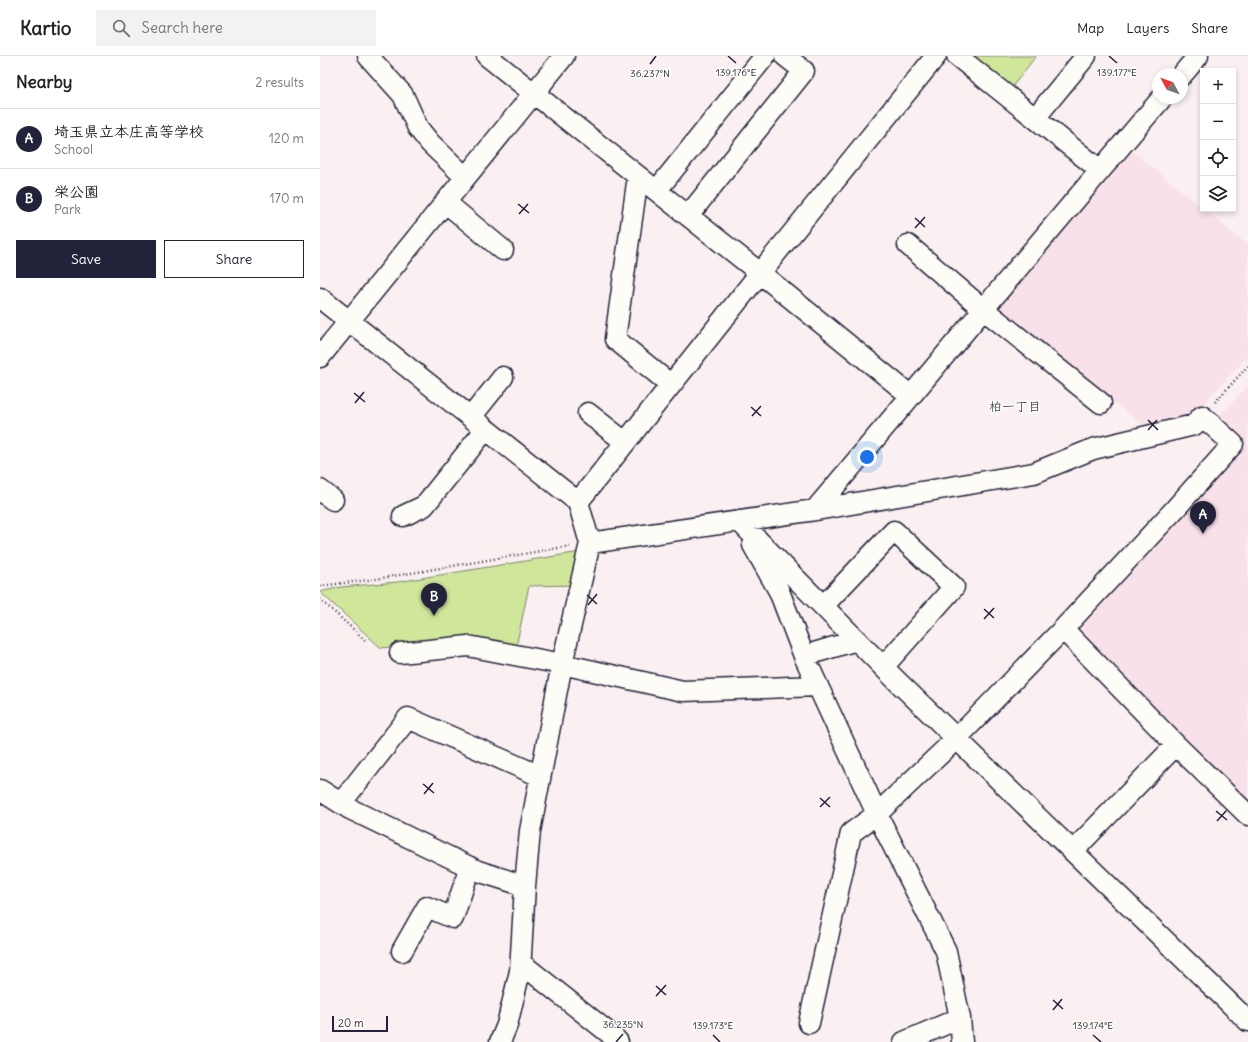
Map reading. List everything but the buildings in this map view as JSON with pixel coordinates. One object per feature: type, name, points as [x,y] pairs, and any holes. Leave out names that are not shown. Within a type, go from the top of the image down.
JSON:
[{"type":"street","points":[[368,56],[403,95],[418,128],[430,143],[466,177]]},
{"type":"street","points":[[487,56],[657,190],[911,396]]},
{"type":"street","points":[[320,357],[564,56]]},
{"type":"street","points":[[657,190],[765,56]]},
{"type":"street","points":[[688,216],[804,71],[785,56]]},
{"type":"street","points":[[578,502],[760,273],[936,56]]},
{"type":"street","points":[[957,56],[1100,170]]},
{"type":"street","points":[[1035,118],[1086,56]]},
{"type":"street","points":[[1188,68],[1198,56]]},
{"type":"street","points":[[815,510],[1157,104]]},
{"type":"street","points":[[638,176],[615,339],[671,385]]},
{"type":"street","points":[[445,202],[503,250]]},
{"type":"street","points":[[908,245],[983,309],[1101,403]]},
{"type":"street","points":[[320,298],[578,502],[590,543],[562,664],[530,831],[520,971],[508,1025],[500,1042]]},
{"type":"street","points":[[403,516],[424,506],[479,423],[503,377]]},
{"type":"street","points":[[588,413],[625,442]]},
{"type":"street","points":[[590,543],[815,510],[1034,473],[1093,450],[1194,425],[1202,416],[1233,444],[1175,509],[1062,630],[958,738],[877,814],[852,833],[809,1023]]},
{"type":"street","points":[[739,521],[883,667],[958,738],[1248,1021]]},
{"type":"street","points":[[739,521],[779,591],[804,656],[877,814],[946,951],[960,1018],[962,1042]]},
{"type":"street","points":[[823,606],[894,531],[954,587],[883,667]]},
{"type":"street","points":[[1062,630],[1248,815]]},
{"type":"street","points":[[804,656],[857,640]]},
{"type":"street","points":[[400,653],[468,646],[562,664],[683,690],[818,686]]},
{"type":"street","points":[[341,803],[408,718],[540,776]]},
{"type":"street","points":[[1073,851],[1176,745]]},
{"type":"street","points":[[320,790],[341,803],[478,871],[525,886]]},
{"type":"street","points":[[402,951],[427,907],[453,918],[470,867]]},
{"type":"street","points":[[521,963],[609,1033],[618,1042]]},
{"type":"street","points":[[904,1042],[960,1018]]},
{"type":"path","points":[[1202,416],[1248,366]]},
{"type":"path","points":[[320,586],[376,579],[590,543]]},
{"type":"path","points":[[320,599],[365,640]]},
{"type":"shaded area","points":[[1129,148],[1200,206],[1200,212],[1208,212],[1248,245],[1248,356],[1189,420],[1149,430],[994,308]]},
{"type":"shaded area","points":[[1248,385],[1248,802],[1075,633],[1075,626],[1241,442],[1216,420]]},
{"type":"green space","points":[[972,56],[1036,56],[1012,87]]},
{"type":"green space","points":[[580,552],[577,585],[529,586],[516,647],[402,646],[381,648],[320,592],[341,587],[397,582]]},
{"type":"place","name":"埼玉県立本庄高等学校","points":[[1203,534]]},
{"type":"place","name":"栄公園","points":[[434,616]]},
{"type":"district","name":"柏一丁目","points":[[1015,406]]}]
